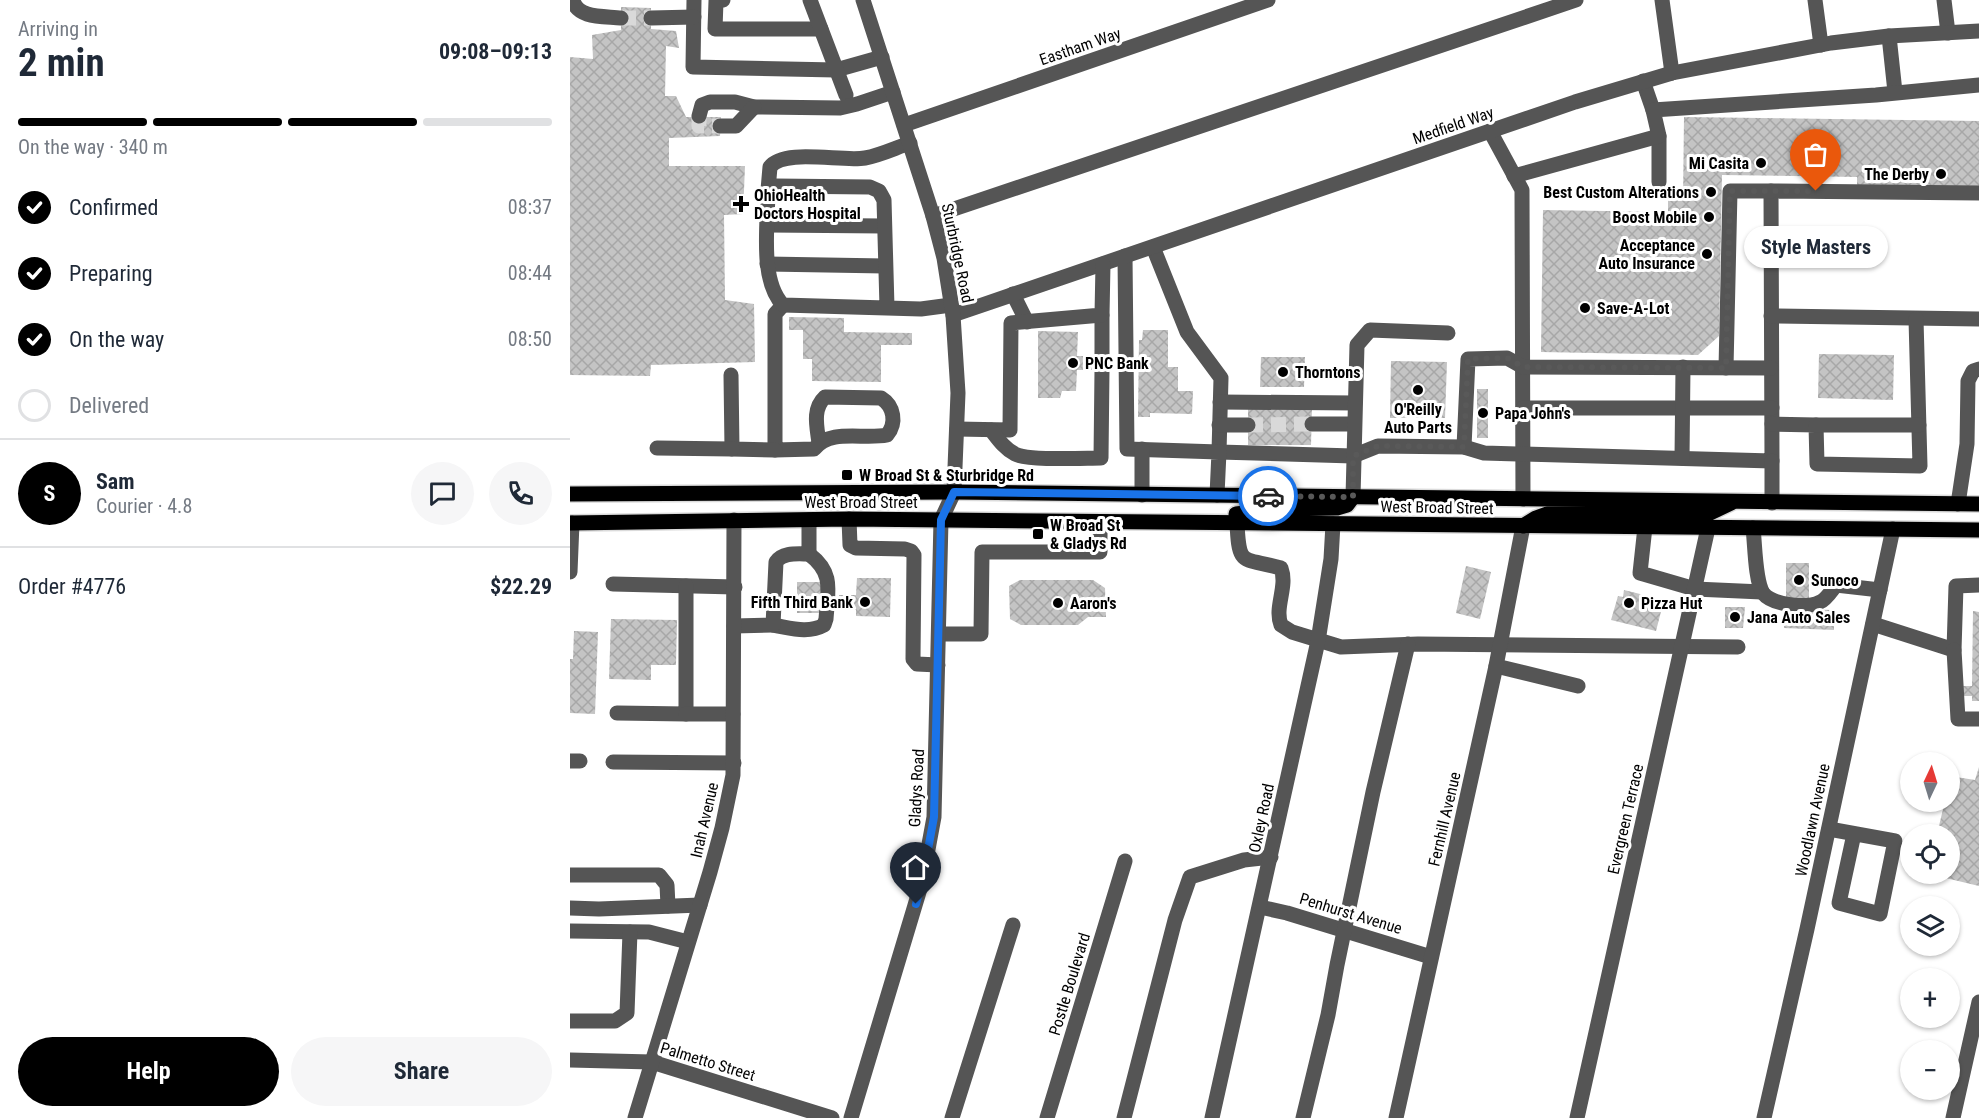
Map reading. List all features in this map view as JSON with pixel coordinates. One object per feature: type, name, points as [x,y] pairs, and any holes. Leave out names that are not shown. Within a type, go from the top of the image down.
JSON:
[{"type":"main road","name":"West Broad Street","points":[[570,494],[954,492],[1979,504]]},
{"type":"main road","points":[[1135,523],[1168,513],[1237,514],[1279,509],[1337,508],[1347,505],[1353,497]]},
{"type":"main road","points":[[1523,526],[1540,516],[1562,513],[1708,514],[1733,502]]},
{"type":"main road","name":"West Broad Street","points":[[571,523],[849,519],[1979,530]]},
{"type":"street","points":[[573,0],[574,6],[579,11],[589,15],[621,18]]},
{"type":"street","points":[[694,0],[693,67],[836,70],[882,57]]},
{"type":"street","points":[[723,0],[716,1],[715,29],[821,29]]},
{"type":"street","points":[[810,0],[846,94]]},
{"type":"street","name":"Sturbridge Road","points":[[863,0],[933,216],[944,258],[952,310],[958,393],[954,492],[941,520]]},
{"type":"street","name":"Eastham Way","points":[[904,125],[1268,0]]},
{"type":"street","points":[[933,216],[1576,0]]},
{"type":"street","points":[[1662,0],[1672,73]]},
{"type":"street","points":[[1815,0],[1821,45]]},
{"type":"street","points":[[1944,0],[1948,33]]},
{"type":"street","points":[[651,18],[694,17]]},
{"type":"street","name":"Medfield Way","points":[[783,305],[952,310],[1013,294],[1575,102],[1672,73],[1821,45],[1889,36],[1979,31]]},
{"type":"street","points":[[1889,36],[1895,92]]},
{"type":"street","points":[[1643,81],[1659,136],[1659,182]]},
{"type":"street","points":[[1653,110],[1876,96],[1895,92],[1979,86]]},
{"type":"street","points":[[699,116],[702,105],[710,102],[735,102],[754,107],[840,108],[893,92]]},
{"type":"street","points":[[720,126],[736,126],[754,107]]},
{"type":"street","points":[[1490,131],[1522,190],[1523,499]]},
{"type":"street","points":[[1514,176],[1659,136]]},
{"type":"street","points":[[776,450],[775,314],[783,305],[775,297],[767,264],[770,167],[778,160],[791,158],[863,158],[910,143]]},
{"type":"street","points":[[768,190],[775,186],[870,187],[879,191],[884,200],[887,307]]},
{"type":"street","points":[[1726,368],[1730,191],[1979,193]]},
{"type":"street","points":[[1771,191],[1772,503]]},
{"type":"street","points":[[768,225],[884,226]]},
{"type":"street","points":[[1153,247],[1187,332],[1221,378],[1217,495]]},
{"type":"street","points":[[1125,256],[1127,449],[1353,456],[1378,446],[1464,447],[1484,453],[1772,461]]},
{"type":"street","points":[[767,264],[885,266]]},
{"type":"street","points":[[991,430],[1002,445],[1017,455],[1101,458],[1103,264]]},
{"type":"street","points":[[1013,294],[1027,322]]},
{"type":"street","points":[[957,429],[1011,430],[1011,323],[1102,315]]},
{"type":"street","points":[[1771,316],[1979,320]]},
{"type":"street","points":[[1816,425],[1816,464],[1920,466],[1916,318]]},
{"type":"street","points":[[1353,497],[1357,345],[1370,330],[1448,333]]},
{"type":"street","points":[[1464,447],[1468,359],[1507,358],[1523,367],[1772,368]]},
{"type":"street","points":[[1682,458],[1683,367]]},
{"type":"street","points":[[1958,504],[1967,444],[1973,422],[1968,381],[1973,371],[1979,369]]},
{"type":"street","points":[[731,375],[732,449]]},
{"type":"street","points":[[657,448],[814,449],[819,443],[835,437],[887,435],[890,432],[893,418],[890,406],[881,398],[825,397],[819,402],[817,409],[819,443]]},
{"type":"street","points":[[1220,402],[1355,403]]},
{"type":"street","points":[[1523,408],[1683,407],[1772,416],[1816,425],[1919,425]]},
{"type":"street","points":[[1312,424],[1354,424]]},
{"type":"street","points":[[1219,425],[1248,425]]},
{"type":"street","points":[[1142,449],[1142,495]]},
{"type":"street","points":[[849,519],[850,545],[856,548],[905,549],[914,555],[914,661],[917,664],[938,665]]},
{"type":"street","name":"Inah Avenue","points":[[635,1118],[722,828],[734,763],[734,520]]},
{"type":"street","points":[[809,520],[809,554]]},
{"type":"street","name":"Gladys Road","points":[[851,1118],[922,882],[932,833],[941,520]]},
{"type":"street","points":[[914,621],[981,634],[982,552],[1100,552],[1100,522]]},
{"type":"street","points":[[570,572],[571,523]]},
{"type":"street","points":[[1237,523],[1238,549],[1241,556],[1250,561],[1281,568],[1284,576],[1279,612],[1281,625],[1292,632],[1318,641],[1341,646],[1408,644],[1738,647]]},
{"type":"street","name":"Oxley Road","points":[[1212,1118],[1318,641],[1331,559],[1333,524]]},
{"type":"street","name":"Fernhill Avenue","points":[[1396,1118],[1496,666],[1523,526]]},
{"type":"street","points":[[1645,527],[1640,573],[1695,589],[1762,592],[1773,601],[1800,605],[1820,602],[1836,585],[1880,590]]},
{"type":"street","name":"Evergreen Terrace","points":[[1577,1118],[1708,528]]},
{"type":"street","points":[[1753,528],[1762,592]]},
{"type":"street","name":"Woodlawn Avenue","points":[[1764,1118],[1893,530]]},
{"type":"street","points":[[734,626],[773,625],[804,630],[824,625],[828,578],[819,562],[809,554],[786,554],[776,562],[773,625]]},
{"type":"street","points":[[914,569],[940,568]]},
{"type":"street","points":[[613,584],[735,587]]},
{"type":"street","points":[[1979,585],[1956,586],[1954,651],[1958,719],[1979,719]]},
{"type":"street","points":[[686,586],[686,714]]},
{"type":"street","points":[[1873,624],[1954,651]]},
{"type":"street","points":[[1303,1118],[1328,1015],[1373,792],[1408,644]]},
{"type":"street","points":[[1496,666],[1578,686]]},
{"type":"street","points":[[617,712],[733,714]]},
{"type":"street","points":[[613,762],[734,763]]},
{"type":"street","points":[[1829,829],[1895,841],[1880,914],[1839,903],[1854,834]]},
{"type":"street","points":[[1124,1118],[1175,920],[1190,877],[1244,860],[1271,857]]},
{"type":"street","name":"Postle Boulevard","points":[[1047,1118],[1125,861]]},
{"type":"street","points":[[570,875],[659,875],[667,885],[668,906]]},
{"type":"street","points":[[570,908],[700,905]]},
{"type":"street","name":"Penhurst Avenue","points":[[1260,907],[1287,913],[1431,957]]},
{"type":"street","points":[[952,1118],[1013,925]]},
{"type":"street","points":[[570,931],[649,932],[688,942]]},
{"type":"street","points":[[570,1021],[615,1021],[627,1013],[630,932]]},
{"type":"street","points":[[1953,1118],[1979,1002]]},
{"type":"street","name":"Palmetto Street","points":[[570,1060],[652,1062],[832,1118]]},
{"type":"building","points":[[621,7],[651,8],[651,29],[676,31],[679,48],[666,46],[665,96],[676,96],[686,117],[721,117],[720,136],[669,138],[669,166],[745,166],[743,214],[724,215],[725,300],[754,304],[755,362],[651,365],[650,376],[570,375],[570,57],[593,59],[592,35],[621,30]]},
{"type":"building","points":[[1684,117],[1979,121],[1979,188],[1857,186],[1857,177],[1722,175],[1719,336],[1698,355],[1541,352],[1543,210],[1668,212],[1668,200],[1683,200]]},
{"type":"building","points":[[789,317],[844,318],[844,332],[912,333],[912,345],[881,345],[881,382],[812,381],[812,359],[803,359],[803,330],[789,330]]},
{"type":"building","points":[[1143,330],[1168,330],[1168,367],[1178,367],[1178,391],[1193,391],[1192,414],[1150,413],[1150,417],[1138,417],[1139,340],[1142,340]]},
{"type":"building","name":"PNC Bank","points":[[1038,331],[1078,332],[1077,356],[1108,356],[1108,370],[1077,370],[1076,391],[1062,391],[1060,398],[1038,398]]},
{"type":"building","points":[[1819,354],[1894,355],[1893,400],[1818,398]]},
{"type":"building","name":"Thorntons","points":[[1261,357],[1305,357],[1304,387],[1260,387]]},
{"type":"building","name":"O'Reilly Auto Parts","points":[[1391,361],[1447,362],[1445,418],[1390,418]]},
{"type":"building","name":"Papa John's","points":[[1477,389],[1488,389],[1488,438],[1477,438]]},
{"type":"building","points":[[1248,407],[1312,408],[1311,445],[1248,445]]},
{"type":"building","points":[[1786,563],[1809,563],[1809,600],[1786,600]]},
{"type":"building","points":[[1466,566],[1491,572],[1480,619],[1456,613]]},
{"type":"building","name":"Fifth Third Bank","points":[[857,578],[891,578],[890,617],[856,616],[856,610],[839,609],[839,595],[856,595]]},
{"type":"building","name":"Aaron's","points":[[1020,580],[1093,580],[1105,588],[1106,617],[1088,617],[1078,625],[1021,625],[1010,619],[1009,586]]},
{"type":"building","points":[[797,582],[824,582],[824,613],[797,613]]},
{"type":"building","points":[[1624,590],[1664,600],[1656,631],[1611,620],[1618,596],[1623,597]]},
{"type":"building","name":"Jana Auto Sales","points":[[1725,607],[1745,607],[1743,628],[1725,628]]},
{"type":"building","points":[[1785,609],[1834,610],[1834,630],[1784,628]]},
{"type":"building","points":[[1973,611],[1979,612],[1979,701],[1972,701],[1972,696],[1958,696],[1958,686],[1972,686]]},
{"type":"building","points":[[611,619],[677,620],[676,665],[651,665],[651,680],[609,679]]},
{"type":"building","points":[[574,631],[598,632],[595,714],[570,713],[570,659],[573,659]]},
{"type":"building","points":[[1979,767],[1979,886],[1960,881],[1960,824],[1939,824],[1942,812],[1960,812],[1960,778],[1975,780]]},
{"type":"tunnel","points":[[621,18],[651,18]]},
{"type":"tunnel","points":[[699,116],[699,126],[720,126]]},
{"type":"tunnel","points":[[1248,425],[1312,424]]},
{"type":"way so far","points":[[1268,496],[1353,497],[1353,456],[1378,446],[1464,447],[1468,359],[1507,358],[1523,367],[1726,368],[1730,191],[1816,191]]},
{"type":"place","name":"Mi Casita","points":[[1761,163]]},
{"type":"place","name":"The Derby","points":[[1941,174]]},
{"type":"place","name":"Style Masters","points":[[1816,191]]},
{"type":"place","name":"Best Custom Alterations","points":[[1711,192]]},
{"type":"place","name":"OhioHealth Doctors Hospital","points":[[741,204]]},
{"type":"place","name":"Boost Mobile","points":[[1709,217]]},
{"type":"place","name":"Acceptance Auto Insurance","points":[[1707,254]]},
{"type":"place","name":"Save-A-Lot","points":[[1585,308]]},
{"type":"place","name":"PNC Bank","points":[[1073,363]]},
{"type":"place","name":"Thorntons","points":[[1283,372]]},
{"type":"place","name":"O'Reilly Auto Parts","points":[[1418,390]]},
{"type":"place","name":"Papa John's","points":[[1483,413]]},
{"type":"place","name":"W Broad St & Sturbridge Rd","points":[[847,475]]},
{"type":"place","name":"W Broad St & Gladys Rd","points":[[1038,534]]},
{"type":"place","name":"Sunoco","points":[[1799,580]]},
{"type":"place","name":"Fifth Third Bank","points":[[865,602]]},
{"type":"place","name":"Aaron's","points":[[1058,603]]},
{"type":"place","name":"Pizza Hut","points":[[1629,603]]},
{"type":"place","name":"Jana Auto Sales","points":[[1735,617]]},
{"type":"route","points":[[916,904],[934,817],[941,520],[954,492],[1268,496]]}]
